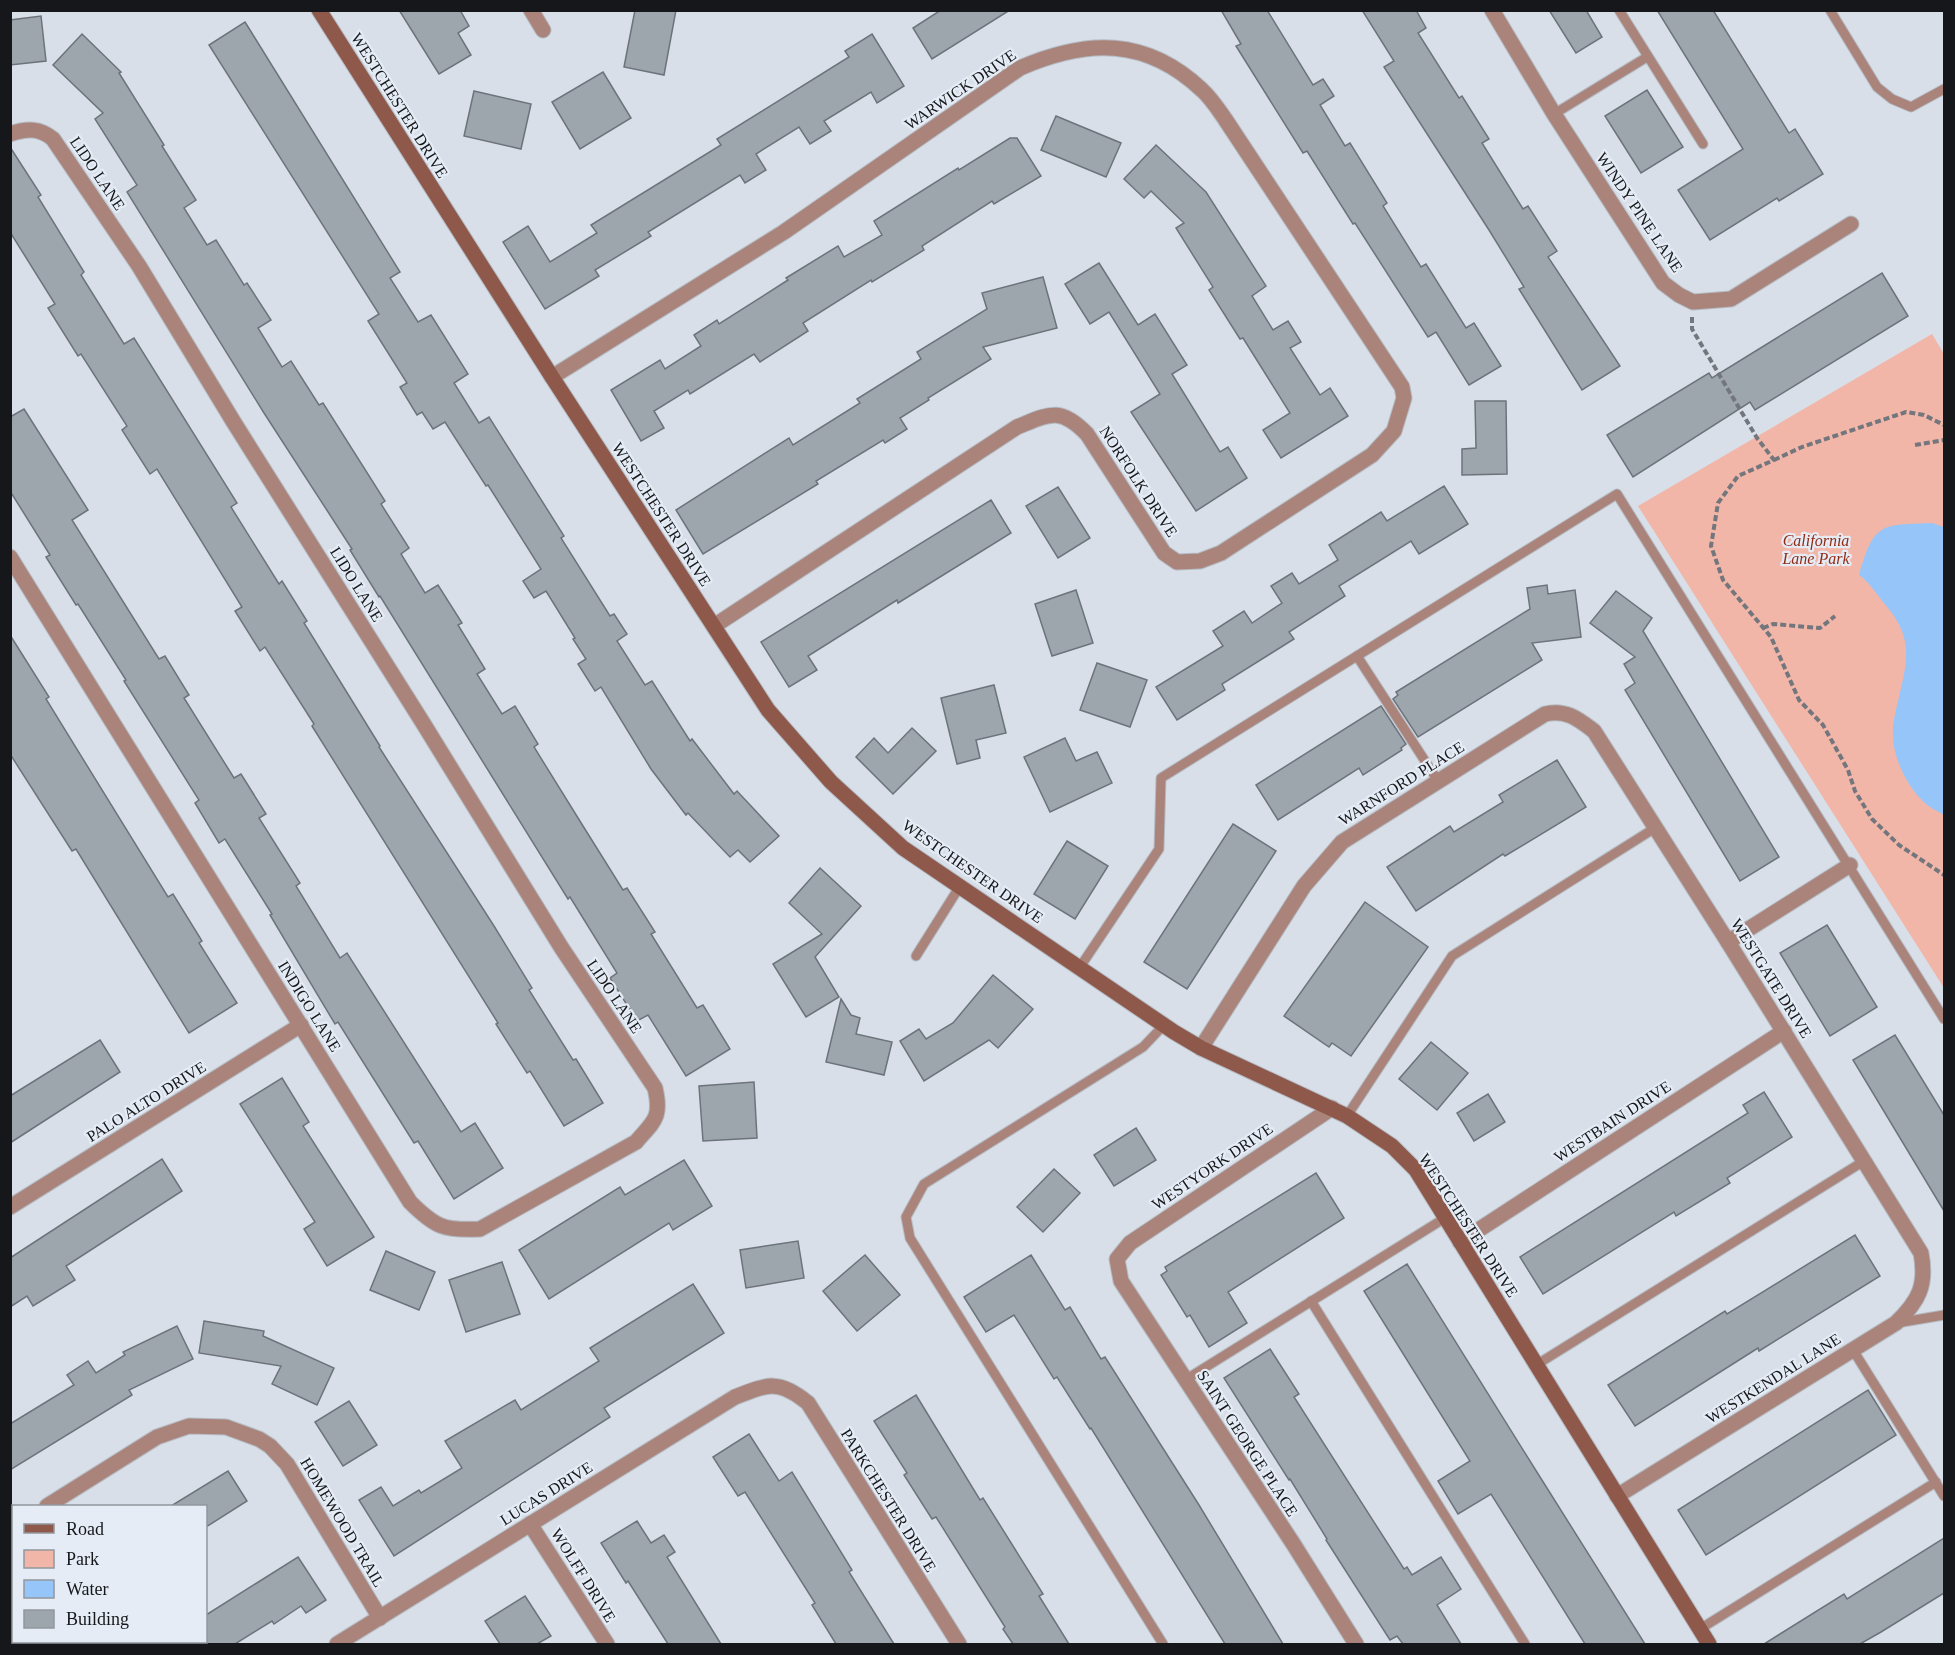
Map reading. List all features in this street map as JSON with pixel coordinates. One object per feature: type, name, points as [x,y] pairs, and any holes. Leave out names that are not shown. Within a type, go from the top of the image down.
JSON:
[{"type":"street","name":"WESTCHESTER DRIVE","points":[[319,10],[552,377],[768,710],[831,782],[903,848],[1201,1048],[1332,1108],[1392,1146],[1416,1170],[1709,1644]]},
{"type":"street","points":[[531,10],[543,30]]},
{"type":"street","name":"WINDY PINE LANE","points":[[1492,10],[1554,114],[1663,283],[1693,302]]},
{"type":"street","name":"WARWICK DRIVE","points":[[552,377],[784,232],[1020,68],[1046,57],[1077,49],[1113,48],[1144,53],[1179,72],[1202,90],[1225,119],[1402,387],[1404,398],[1400,414]]},
{"type":"street","name":"LIDO LANE","points":[[10,134],[23,129],[37,130],[44,131],[53,139],[139,266],[232,421],[561,947],[655,1089]]},
{"type":"street","points":[[1693,302],[1731,299],[1851,224]]},
{"type":"street","name":"NORFOLK DRIVE","points":[[714,626],[1017,427],[1047,415],[1074,420],[1087,434],[1164,553],[1177,561],[1200,561],[1221,553],[1372,455],[1394,431],[1400,414]]},
{"type":"street","name":"INDIGO LANE","points":[[10,557],[410,1202],[428,1220],[456,1230],[480,1229],[636,1142],[655,1120],[659,1106],[655,1089]]},
{"type":"street","name":"WARNFORD PLACE","points":[[1201,1048],[1304,886],[1342,842],[1545,714],[1554,712],[1572,714]]},
{"type":"street","name":"WESTGATE DRIVE","points":[[1572,714],[1594,731],[1784,1030],[1921,1253],[1924,1271]]},
{"type":"street","points":[[1728,942],[1850,865]]},
{"type":"street","name":"PALO ALTO DRIVE","points":[[10,1207],[301,1025]]},
{"type":"street","name":"WESTBAIN DRIVE","points":[[1460,1242],[1784,1030]]},
{"type":"street","name":"WESTYORK DRIVE","points":[[1117,1259],[1130,1243],[1332,1108]]},
{"type":"street","name":"SAINT GEORGE PLACE","points":[[1117,1259],[1121,1281],[1356,1644]]},
{"type":"street","name":"WESTKENDAL LANE","points":[[1617,1496],[1896,1323],[1911,1309],[1920,1292],[1924,1271]]},
{"type":"street","name":"LUCAS DRIVE","points":[[337,1644],[735,1397],[759,1387],[779,1385]]},
{"type":"street","name":"PARKCHESTER DRIVE","points":[[779,1385],[796,1393],[808,1403],[959,1644]]},
{"type":"street","name":"HOMEWOOD TRAIL","points":[[49,1505],[157,1437],[189,1426],[226,1427],[270,1446],[287,1464],[380,1618]]},
{"type":"street","name":"WOLFF DRIVE","points":[[530,1524],[607,1644]]},
{"type":"lane","points":[[1619,10],[1703,144]]},
{"type":"lane","points":[[1830,10],[1877,87],[1892,99],[1911,107],[1944,89]]},
{"type":"lane","points":[[1554,114],[1647,57]]},
{"type":"lane","points":[[1080,967],[1159,849],[1161,778],[1617,494],[1944,1019]]},
{"type":"lane","points":[[1357,656],[1438,781]]},
{"type":"lane","points":[[1347,1116],[1452,957],[1655,828]]},
{"type":"lane","points":[[916,956],[960,886]]},
{"type":"lane","points":[[1163,1644],[910,1238],[906,1217],[924,1184],[1143,1047],[1164,1025]]},
{"type":"lane","points":[[1536,1365],[1864,1161]]},
{"type":"lane","points":[[1185,1380],[1445,1218]]},
{"type":"lane","points":[[1311,1301],[1525,1644]]},
{"type":"lane","points":[[1896,1323],[1944,1315]]},
{"type":"lane","points":[[1853,1350],[1944,1496]]},
{"type":"lane","points":[[1700,1629],[1936,1482]]},
{"type":"path","points":[[1693,302],[1692,329],[1756,438],[1774,460]]},
{"type":"path","points":[[1944,424],[1924,415],[1906,412],[1802,447],[1738,476],[1718,503],[1711,546],[1723,580],[1771,637],[1799,700],[1823,725],[1848,770],[1855,791],[1872,819],[1899,846],[1944,875]]},
{"type":"path","points":[[1915,444],[1944,440]]},
{"type":"path","points":[[1763,628],[1773,624],[1820,628],[1834,616]]},
{"type":"green space","name":"California Lane Park","points":[[1932,334],[1944,354],[1944,988],[1638,506]]},
{"type":"water","points":[[1932,523],[1944,527],[1944,815],[1919,797],[1899,764],[1893,733],[1894,717],[1906,663],[1906,645],[1891,611],[1859,575],[1870,545],[1882,530],[1890,526]]},
{"type":"building","points":[[399,10],[460,10],[469,26],[458,33],[471,55],[439,74]]},
{"type":"building","points":[[635,10],[676,10],[664,75],[624,67]]},
{"type":"building","points":[[941,10],[1010,10],[932,59],[913,28]]},
{"type":"building","points":[[1221,10],[1267,10],[1313,85],[1323,79],[1334,96],[1320,105],[1345,146],[1350,143],[1387,203],[1383,206],[1421,267],[1426,264],[1466,328],[1474,323],[1501,366],[1469,385],[1436,332],[1428,337],[1307,151],[1303,153],[1236,46],[1241,44]]},
{"type":"building","points":[[1362,10],[1416,10],[1426,28],[1418,33],[1459,98],[1462,96],[1489,139],[1482,143],[1523,209],[1528,206],[1557,251],[1548,257],[1620,366],[1582,390],[1519,289],[1524,287],[1384,67],[1394,61]]},
{"type":"building","points":[[1549,10],[1586,10],[1602,37],[1576,53]]},
{"type":"building","points":[[1657,10],[1713,10],[1789,133],[1795,129],[1823,174],[1779,201],[1777,198],[1710,240],[1678,190],[1743,149]]},
{"type":"building","points":[[41,16],[46,61],[10,65],[10,20]]},
{"type":"building","points":[[245,22],[400,272],[390,278],[418,322],[431,315],[468,374],[454,383],[479,423],[489,417],[564,536],[561,538],[610,616],[614,614],[627,634],[617,641],[645,685],[652,681],[690,741],[692,739],[734,794],[737,791],[779,836],[750,862],[738,850],[730,857],[688,813],[686,815],[651,769],[601,687],[595,691],[578,664],[586,659],[546,591],[534,598],[523,581],[541,569],[488,485],[486,486],[445,422],[433,429],[422,412],[417,415],[400,387],[407,383],[368,321],[379,314],[209,45]]},
{"type":"building","points":[[82,34],[121,72],[119,73],[196,200],[184,208],[207,245],[216,240],[244,285],[247,283],[271,320],[258,328],[282,367],[291,361],[319,405],[323,403],[385,501],[381,504],[409,548],[401,554],[425,593],[438,585],[462,623],[458,625],[485,669],[477,674],[502,714],[515,706],[538,744],[534,747],[623,890],[627,888],[655,932],[651,934],[697,1008],[703,1005],[730,1049],[686,1076],[648,1015],[637,1021],[610,978],[617,973],[570,897],[568,899],[350,550],[352,549],[264,413],[127,192],[137,185],[95,119],[103,113],[53,65]]},
{"type":"building","points":[[872,34],[904,86],[877,103],[871,92],[824,121],[831,131],[810,144],[799,127],[756,154],[766,170],[745,183],[740,175],[648,232],[651,236],[595,270],[599,276],[545,309],[503,242],[528,226],[550,262],[597,233],[591,225],[721,145],[717,139],[849,57],[845,51]]},
{"type":"building","points":[[603,72],[631,118],[580,149],[552,102]]},
{"type":"building","points":[[1647,90],[1683,147],[1641,173],[1605,116]]},
{"type":"building","points":[[474,91],[531,104],[521,149],[464,136]]},
{"type":"building","points":[[1056,116],[1121,143],[1106,177],[1041,150]]},
{"type":"building","points":[[1010,138],[1017,138],[1041,176],[994,204],[992,201],[922,246],[924,250],[803,323],[808,331],[760,362],[754,354],[690,394],[688,390],[654,411],[664,428],[641,441],[611,390],[660,360],[665,369],[701,346],[694,335],[717,320],[719,324],[838,246],[844,257],[882,235],[874,221]]},
{"type":"building","points":[[1156,145],[1206,192],[1266,286],[1252,296],[1273,330],[1288,321],[1301,342],[1290,348],[1320,395],[1330,388],[1348,416],[1281,458],[1263,430],[1290,413],[1243,338],[1240,339],[1209,290],[1213,287],[1176,228],[1184,223],[1151,191],[1144,198],[1124,179]]},
{"type":"building","points":[[10,147],[41,195],[38,197],[84,272],[81,275],[124,344],[134,338],[237,503],[231,507],[279,584],[282,581],[307,621],[304,623],[379,747],[494,926],[532,988],[529,990],[573,1060],[576,1059],[603,1103],[564,1126],[530,1071],[527,1073],[496,1024],[498,1023],[265,647],[260,651],[235,611],[242,607],[157,469],[150,474],[122,430],[127,426],[81,354],[78,356],[48,308],[55,304],[10,232]]},
{"type":"building","points":[[1099,263],[1138,325],[1155,314],[1187,365],[1172,374],[1220,452],[1228,447],[1247,478],[1196,511],[1131,412],[1160,394],[1109,312],[1090,324],[1065,284]]},
{"type":"building","points":[[1882,273],[1908,316],[1755,410],[1750,402],[1633,477],[1607,435],[1709,373],[1712,378]]},
{"type":"building","points":[[1043,277],[1057,328],[983,347],[991,359],[900,418],[907,429],[885,443],[883,440],[816,481],[818,484],[703,554],[676,510],[789,438],[793,445],[860,403],[857,399],[921,359],[917,352],[987,309],[982,293]]},
{"type":"building","points":[[1475,401],[1506,401],[1507,474],[1462,475],[1462,449],[1476,448]]},
{"type":"building","points":[[24,409],[88,510],[72,520],[159,659],[165,656],[189,695],[184,698],[234,778],[241,774],[266,814],[259,818],[300,883],[296,886],[340,958],[347,953],[461,1132],[475,1123],[503,1168],[454,1199],[418,1141],[414,1143],[338,1022],[335,1024],[270,915],[272,914],[225,839],[219,843],[195,803],[199,800],[124,681],[126,680],[46,557],[50,555],[10,491],[10,417]]},
{"type":"building","points":[[1444,486],[1468,524],[1419,554],[1411,541],[1339,586],[1345,596],[1289,632],[1294,639],[1222,684],[1225,690],[1177,720],[1156,687],[1223,646],[1213,631],[1244,611],[1252,623],[1282,603],[1271,586],[1292,573],[1299,584],[1338,560],[1329,545],[1381,512],[1387,521]]},
{"type":"building","points":[[1058,487],[1090,538],[1058,558],[1026,506]]},
{"type":"building","points":[[991,500],[1011,533],[808,656],[817,670],[789,687],[761,642]]},
{"type":"building","points":[[1547,585],[1548,594],[1575,590],[1581,637],[1532,643],[1542,660],[1418,737],[1393,699],[1398,695],[1396,692],[1530,609],[1527,588]]},
{"type":"building","points":[[1076,590],[1093,643],[1052,656],[1035,604]]},
{"type":"building","points":[[1616,591],[1652,618],[1643,631],[1779,857],[1740,881],[1625,690],[1635,683],[1624,664],[1635,657],[1590,623]]},
{"type":"building","points":[[10,635],[49,697],[46,699],[168,897],[173,894],[202,941],[199,943],[237,1003],[189,1033],[76,849],[72,851],[10,754]]},
{"type":"building","points":[[1097,663],[1147,680],[1130,727],[1080,710]]},
{"type":"building","points":[[994,685],[1006,733],[976,740],[980,758],[957,764],[941,698]]},
{"type":"building","points":[[1381,706],[1406,744],[1401,748],[1402,750],[1363,775],[1359,768],[1278,820],[1256,785]]},
{"type":"building","points":[[912,728],[936,751],[893,794],[856,757],[874,738],[888,753]]},
{"type":"building","points":[[1065,738],[1076,761],[1097,752],[1112,783],[1050,812],[1024,757]]},
{"type":"building","points":[[1557,760],[1586,807],[1505,856],[1503,854],[1416,911],[1387,867],[1450,826],[1454,832],[1503,802],[1499,795]]},
{"type":"building","points":[[1233,824],[1276,851],[1187,989],[1144,962]]},
{"type":"building","points":[[1067,841],[1108,866],[1075,919],[1034,894]]},
{"type":"building","points":[[820,868],[861,906],[815,957],[839,997],[806,1017],[773,964],[822,934],[789,903]]},
{"type":"building","points":[[1365,902],[1428,947],[1351,1056],[1332,1043],[1329,1047],[1284,1016]]},
{"type":"building","points":[[1827,925],[1877,1007],[1830,1036],[1780,953]]},
{"type":"building","points":[[993,975],[1033,1009],[998,1048],[989,1040],[924,1081],[900,1041],[919,1029],[926,1039],[953,1023]]},
{"type":"building","points":[[841,999],[851,1015],[860,1018],[856,1034],[892,1042],[884,1075],[826,1062]]},
{"type":"building","points":[[1895,1035],[1944,1115],[1944,1211],[1853,1060]]},
{"type":"building","points":[[100,1040],[120,1072],[10,1143],[10,1096]]},
{"type":"building","points":[[1431,1042],[1468,1073],[1437,1110],[1399,1079]]},
{"type":"building","points":[[282,1078],[309,1122],[303,1126],[374,1237],[327,1266],[304,1229],[315,1222],[240,1104]]},
{"type":"building","points":[[754,1082],[757,1138],[703,1141],[699,1086]]},
{"type":"building","points":[[1764,1092],[1792,1137],[1727,1178],[1730,1183],[1676,1216],[1674,1212],[1543,1294],[1520,1257],[1748,1113],[1743,1105]]},
{"type":"building","points":[[1488,1094],[1505,1122],[1474,1141],[1457,1113]]},
{"type":"building","points":[[1136,1128],[1156,1160],[1114,1186],[1094,1155]]},
{"type":"building","points":[[162,1159],[182,1191],[66,1266],[75,1280],[33,1306],[27,1296],[10,1307],[10,1258]]},
{"type":"building","points":[[684,1160],[712,1206],[673,1230],[669,1223],[549,1299],[519,1250],[620,1187],[625,1195]]},
{"type":"building","points":[[1054,1169],[1080,1193],[1043,1232],[1017,1207]]},
{"type":"building","points":[[1316,1173],[1344,1218],[1228,1292],[1247,1323],[1209,1347],[1190,1315],[1187,1317],[1161,1275],[1167,1271],[1165,1267]]},
{"type":"building","points":[[1855,1235],[1880,1276],[1759,1351],[1758,1348],[1635,1426],[1608,1385],[1725,1311],[1727,1314]]},
{"type":"building","points":[[798,1241],[804,1278],[746,1288],[740,1250]]},
{"type":"building","points":[[386,1251],[435,1272],[419,1310],[370,1290]]},
{"type":"building","points":[[865,1255],[900,1295],[857,1331],[823,1291]]},
{"type":"building","points":[[1031,1255],[1065,1310],[1070,1307],[1101,1359],[1105,1357],[1199,1505],[1283,1644],[1225,1644],[1091,1428],[1057,1377],[1054,1379],[1014,1315],[986,1332],[964,1297]]},
{"type":"building","points":[[502,1262],[520,1314],[466,1332],[449,1280]]},
{"type":"building","points":[[1407,1264],[1645,1644],[1585,1644],[1491,1494],[1458,1514],[1438,1481],[1470,1461],[1364,1291]]},
{"type":"building","points":[[693,1284],[724,1333],[604,1408],[610,1417],[394,1556],[359,1500],[381,1487],[393,1506],[419,1490],[421,1493],[462,1468],[445,1441],[515,1400],[521,1410],[599,1361],[590,1348]]},
{"type":"building","points":[[204,1321],[264,1331],[263,1336],[334,1368],[317,1405],[272,1384],[281,1366],[199,1353]]},
{"type":"building","points":[[177,1326],[193,1359],[129,1390],[132,1395],[10,1470],[10,1424],[74,1385],[67,1375],[88,1361],[96,1373],[125,1355],[123,1352]]},
{"type":"building","points":[[1270,1349],[1299,1394],[1294,1397],[1404,1569],[1407,1567],[1412,1575],[1441,1557],[1461,1589],[1437,1605],[1461,1644],[1403,1644],[1397,1636],[1390,1640],[1224,1378]]},
{"type":"building","points":[[1868,1390],[1896,1435],[1706,1555],[1678,1510]]},
{"type":"building","points":[[916,1395],[980,1500],[983,1498],[1043,1594],[1039,1596],[1069,1644],[1013,1644],[1003,1629],[1005,1627],[936,1517],[932,1519],[904,1475],[907,1473],[874,1421]]},
{"type":"building","points":[[349,1401],[377,1445],[343,1466],[315,1422]]},
{"type":"building","points":[[749,1434],[779,1481],[792,1472],[852,1570],[849,1572],[894,1644],[836,1644],[812,1605],[815,1603],[745,1492],[738,1496],[713,1457]]},
{"type":"building","points":[[228,1471],[247,1501],[207,1526],[207,1505],[173,1505]]},
{"type":"building","points":[[637,1521],[651,1543],[664,1535],[675,1552],[667,1557],[721,1644],[668,1644],[628,1581],[626,1583],[601,1543]]},
{"type":"building","points":[[1944,1538],[1944,1593],[1881,1632],[1860,1644],[1764,1644],[1844,1594],[1847,1599]]},
{"type":"building","points":[[298,1557],[326,1600],[306,1613],[301,1606],[274,1624],[272,1621],[235,1644],[206,1644],[207,1614]]},
{"type":"building","points":[[525,1596],[551,1636],[537,1644],[500,1644],[485,1621]]}]
